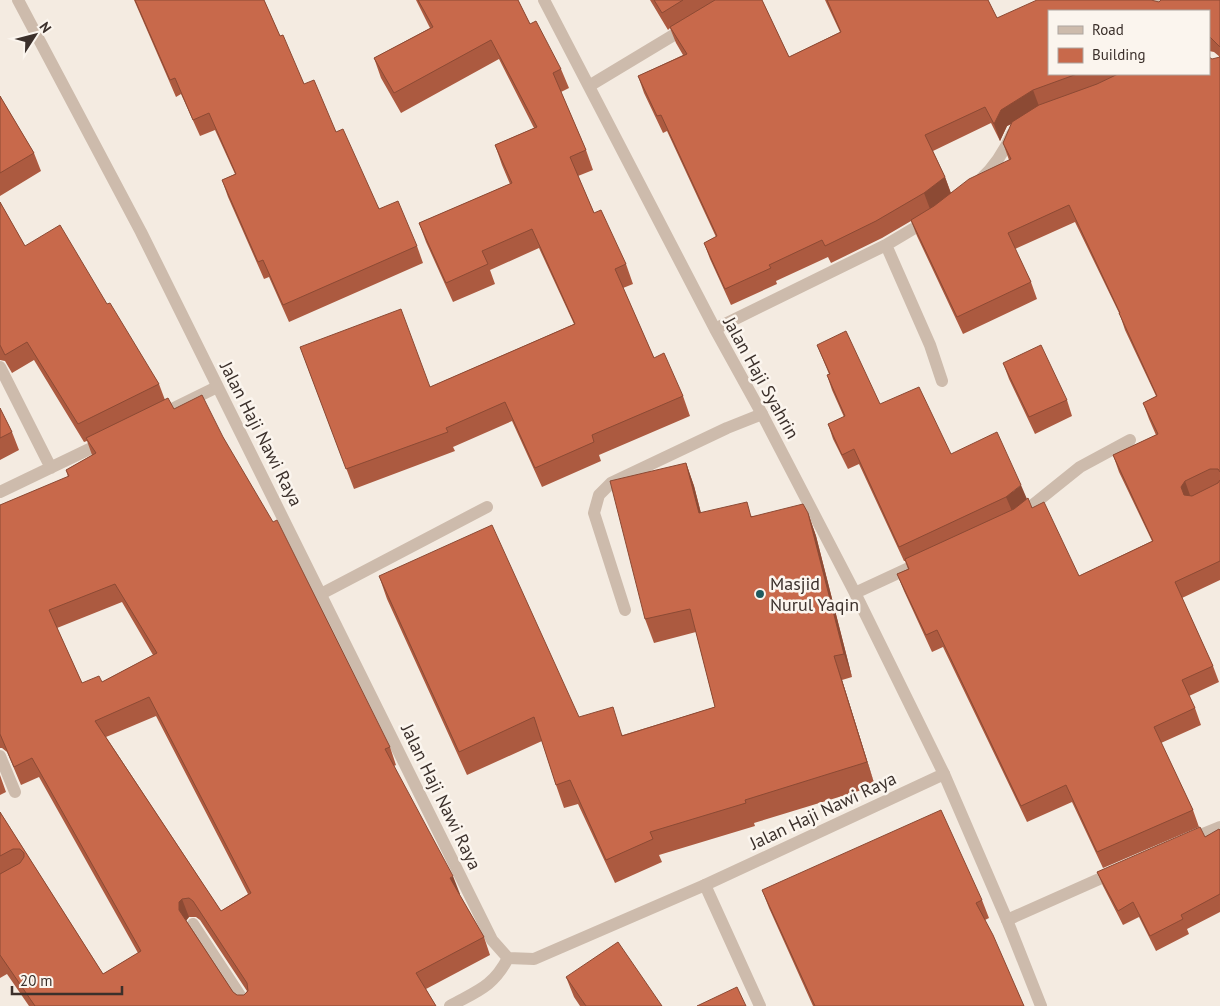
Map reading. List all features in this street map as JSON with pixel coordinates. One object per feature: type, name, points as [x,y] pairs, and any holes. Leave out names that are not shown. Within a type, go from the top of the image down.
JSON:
[{"type":"street","name":"Jalan Haji Nawi Raya","points":[[18,0],[141,232],[492,940],[508,958],[534,959],[705,885],[944,774]]},
{"type":"street","name":"Jalan Haji Syahrin","points":[[544,0],[714,329],[762,414],[855,593],[944,774]]},
{"type":"street","points":[[1153,0],[1162,10]]},
{"type":"street","points":[[589,86],[699,20]]},
{"type":"street","points":[[971,189],[994,167],[1003,154],[1012,133],[1020,128]]},
{"type":"street","points":[[714,329],[886,245],[942,211]]},
{"type":"street","points":[[886,245],[930,345],[942,381]]},
{"type":"street","points":[[0,367],[51,468]]},
{"type":"street","points":[[147,421],[217,387]]},
{"type":"street","points":[[625,610],[594,513],[599,495],[611,483],[762,414]]},
{"type":"street","points":[[0,492],[112,438]]},
{"type":"street","points":[[1008,522],[1016,518],[1080,467],[1130,440]]},
{"type":"street","points":[[321,594],[487,506]]},
{"type":"street","points":[[855,593],[939,554]]},
{"type":"street","points":[[0,756],[16,792]]},
{"type":"street","points":[[944,774],[1007,920],[1041,1006]]},
{"type":"street","points":[[1177,845],[1220,827]]},
{"type":"street","points":[[1007,920],[1125,868]]},
{"type":"street","points":[[705,885],[760,1006]]},
{"type":"street","points":[[193,924],[247,1006]]},
{"type":"street","points":[[450,1006],[486,987],[501,972],[508,958]]},
{"type":"building","points":[[135,0],[264,0],[280,36],[283,35],[304,84],[314,80],[336,132],[343,129],[379,209],[398,201],[417,246],[283,305],[263,260],[258,262],[222,180],[236,174],[209,113],[193,120],[175,78],[170,80]]},
{"type":"building","points":[[418,0],[518,0],[530,24],[536,21],[561,69],[553,73],[586,150],[570,157],[594,213],[601,210],[626,264],[615,269],[654,358],[664,353],[683,396],[592,435],[594,442],[535,468],[505,402],[446,428],[448,432],[346,469],[300,347],[401,309],[430,387],[575,324],[532,229],[482,251],[488,264],[446,283],[419,223],[512,183],[495,145],[537,127],[491,40],[394,93],[374,58],[433,27]]},
{"type":"building","points":[[654,0],[683,0],[662,13]]},
{"type":"building","points":[[715,0],[762,0],[789,57],[841,32],[827,0],[988,0],[997,18],[1037,0],[1151,0],[1159,2],[1161,0],[1220,0],[1220,47],[1210,37],[1210,10],[1048,10],[1048,75],[1074,75],[1033,90],[1001,110],[994,124],[985,107],[925,135],[945,177],[924,193],[876,221],[825,246],[822,240],[769,265],[771,268],[725,289],[704,243],[717,236],[661,115],[657,116],[638,76],[687,54],[670,27]]},
{"type":"building","points":[[1220,57],[1220,472],[1218,469],[1210,469],[1185,481],[1181,487],[1184,495],[1192,496],[1218,483],[1220,480],[1220,561],[1175,582],[1213,666],[1182,680],[1195,708],[1154,727],[1193,810],[1097,852],[1066,785],[1021,806],[937,630],[926,635],[897,574],[909,569],[905,559],[1014,509],[1028,498],[1032,508],[1044,502],[1079,576],[1153,541],[1113,455],[1158,434],[1143,403],[1157,396],[1069,205],[1008,233],[1031,282],[957,317],[911,220],[934,206],[969,179],[1011,159],[1003,143],[1012,122],[1039,105],[1097,84],[1116,75],[1210,75],[1210,58]]},
{"type":"building","points":[[0,96],[34,153],[0,173]]},
{"type":"building","points":[[0,202],[25,246],[60,225],[107,304],[110,303],[159,384],[78,424],[27,342],[5,355],[0,345]]},
{"type":"building","points":[[846,331],[880,404],[919,387],[951,454],[997,432],[1021,485],[1006,497],[899,547],[854,449],[842,455],[828,424],[845,416],[827,375],[830,374],[817,345]]},
{"type":"building","points":[[1041,345],[1067,400],[1029,417],[1003,363]]},
{"type":"building","points":[[202,395],[223,437],[273,522],[277,520],[390,747],[385,749],[453,876],[450,878],[484,937],[416,973],[436,1006],[35,1006],[0,955],[0,874],[20,863],[24,853],[20,849],[13,849],[0,856],[0,812],[103,974],[141,951],[32,758],[14,767],[0,734],[0,505],[69,476],[66,470],[96,453],[86,438],[168,398],[174,409]],"holes":[[[115,584],[157,653],[102,682],[99,676],[82,683],[49,610]],[[149,697],[251,893],[221,911],[95,721]],[[189,898],[193,901],[247,983],[248,991],[244,995],[237,995],[233,992],[179,910],[179,902],[182,899]]]},
{"type":"building","points":[[0,408],[12,432],[0,438]]},
{"type":"building","points":[[686,463],[699,513],[747,502],[751,517],[803,504],[808,513],[844,654],[834,656],[867,762],[745,800],[746,803],[650,832],[653,839],[606,860],[570,780],[556,785],[534,717],[459,752],[379,576],[492,525],[579,717],[613,707],[622,736],[715,707],[690,609],[645,619],[610,481]]},
{"type":"building","points":[[941,810],[982,900],[976,903],[993,935],[1024,1006],[815,1006],[762,890]]},
{"type":"building","points":[[1200,827],[1205,837],[1220,830],[1220,894],[1181,915],[1183,919],[1150,936],[1133,902],[1118,911],[1097,872]]},
{"type":"building","points":[[618,942],[662,1006],[586,1006],[566,977]]},
{"type":"building","points":[[737,987],[746,1006],[697,1006]]},
{"type":"place","name":"Masjid Nurul Yaqin","points":[[760,594]]}]
